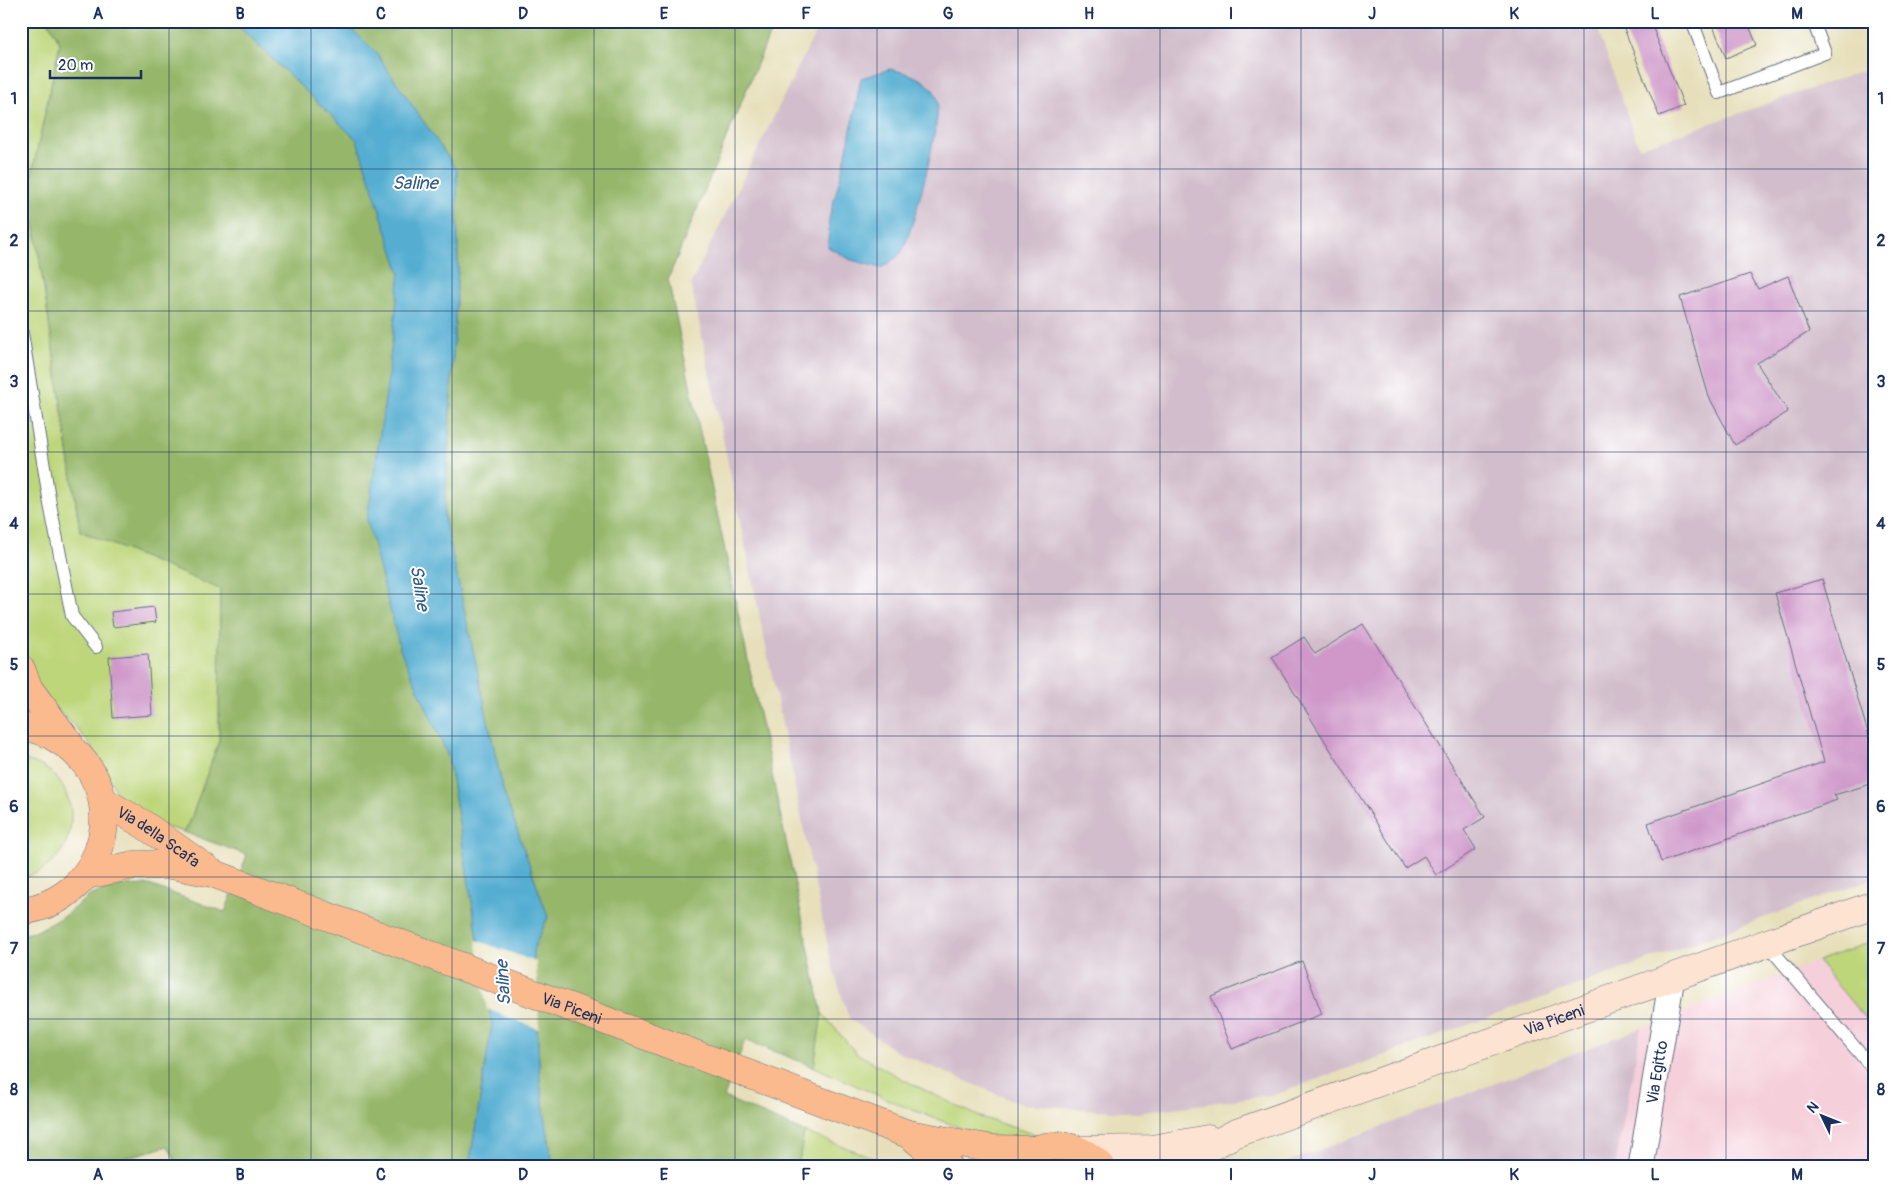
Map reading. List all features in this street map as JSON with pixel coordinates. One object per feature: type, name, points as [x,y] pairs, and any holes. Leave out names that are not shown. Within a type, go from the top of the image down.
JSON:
[{"type":"main road","points":[[21,669],[29,689],[92,772],[103,801],[104,827],[99,852],[86,875],[65,896],[38,909],[21,911]]},
{"type":"main road","points":[[21,726],[50,734],[73,748]]},
{"type":"main road","name":"Via della Scafa","points":[[103,801],[224,878]]},
{"type":"main road","name":"Via della Scafa","points":[[86,875],[134,865],[172,866],[224,878]]},
{"type":"main road","name":"Via Piceni","points":[[224,878],[908,1134],[993,1149],[1029,1150],[1045,1146],[1061,1146],[1078,1150],[1152,1149],[1234,1134]]},
{"type":"main road","name":"Via Piceni","points":[[1173,1167],[1234,1134],[1874,905]]},
{"type":"main road","name":"Via Piceni","points":[[908,1134],[949,1167]]},
{"type":"main road","points":[[1008,1167],[1013,1160],[1029,1150]]},
{"type":"main road","points":[[1078,1150],[1093,1159],[1101,1167]]},
{"type":"street","name":"Via Egitto","points":[[1641,1167],[1672,977]]},
{"type":"lane","points":[[1692,21],[1719,93],[1825,53],[1813,21]]},
{"type":"lane","points":[[21,327],[50,504],[72,616],[96,647]]},
{"type":"lane","points":[[1766,943],[1874,1070]]},
{"type":"shaded area","points":[[821,21],[1595,21],[1639,148],[1874,67],[1874,878],[1277,1094],[1137,1113],[1021,1104],[897,1052],[849,1018],[832,966],[691,284]]},
{"type":"shaded area","points":[[1817,961],[1874,1029],[1874,1167],[1615,1167],[1641,1028]]},
{"type":"shaded area","points":[[1641,1028],[1615,1167],[1275,1167]]},
{"type":"green space","points":[[28,21],[48,21],[60,43],[29,188],[80,531],[220,589],[219,741],[189,824],[184,832],[157,824],[119,796],[91,746],[74,725],[52,705],[29,675],[21,642],[21,81],[28,78]]},
{"type":"green space","points":[[48,21],[239,21],[240,28],[357,140],[400,273],[387,386],[400,649],[448,756],[492,1025],[469,1167],[178,1167],[168,1146],[92,1167],[21,1167],[21,935],[37,931],[64,916],[89,896],[117,886],[149,885],[225,912],[247,855],[184,832],[189,824],[219,741],[220,589],[80,531],[29,188],[60,43]]},
{"type":"green space","points":[[343,21],[775,21],[668,279],[822,1013],[814,1067],[745,1040],[724,1097],[804,1132],[798,1167],[553,1167],[540,1083],[533,950],[548,917],[503,790],[444,516],[458,267],[457,170],[374,51]]},
{"type":"green space","points":[[21,759],[43,767],[55,776],[65,791],[70,806],[71,822],[68,837],[61,851],[51,863],[38,872],[21,878]]},
{"type":"green space","points":[[1874,941],[1874,1029],[1817,961]]},
{"type":"green space","points":[[822,1013],[856,1053],[904,1080],[980,1117],[1037,1135],[1014,1140],[974,1133],[905,1107],[814,1067]]},
{"type":"green space","points":[[804,1132],[898,1167],[798,1167]]},
{"type":"water","name":"Saline","points":[[239,21],[343,21],[374,50],[457,170],[458,267],[444,516],[503,790],[548,917],[533,950],[540,1083],[553,1167],[469,1167],[492,1024],[448,756],[400,649],[367,520],[387,386],[400,273],[357,140],[240,28]]},
{"type":"water","points":[[890,69],[918,78],[930,86],[937,98],[938,109],[926,174],[907,240],[900,254],[881,268],[851,260],[828,247],[829,219],[846,155],[861,78]]},
{"type":"pier","points":[[476,940],[536,962],[539,1029],[487,1009]]},
{"type":"building","points":[[1621,21],[1650,21],[1684,106],[1659,116]]},
{"type":"building","points":[[1711,21],[1747,21],[1757,45],[1726,58]]},
{"type":"building","points":[[1750,274],[1758,289],[1788,276],[1809,332],[1757,363],[1788,412],[1735,445],[1709,397],[1680,297]]},
{"type":"building","points":[[1822,579],[1874,753],[1874,783],[1834,795],[1837,800],[1661,862],[1648,823],[1824,762],[1775,593]]},
{"type":"building","points":[[154,607],[156,622],[113,627],[111,612]]},
{"type":"building","points":[[1363,624],[1485,817],[1464,830],[1476,849],[1436,875],[1424,856],[1405,868],[1272,657],[1304,637],[1315,654]]},
{"type":"building","points":[[148,654],[152,715],[113,718],[109,657]]},
{"type":"building","points":[[1302,961],[1322,1014],[1232,1049],[1211,996]]}]
